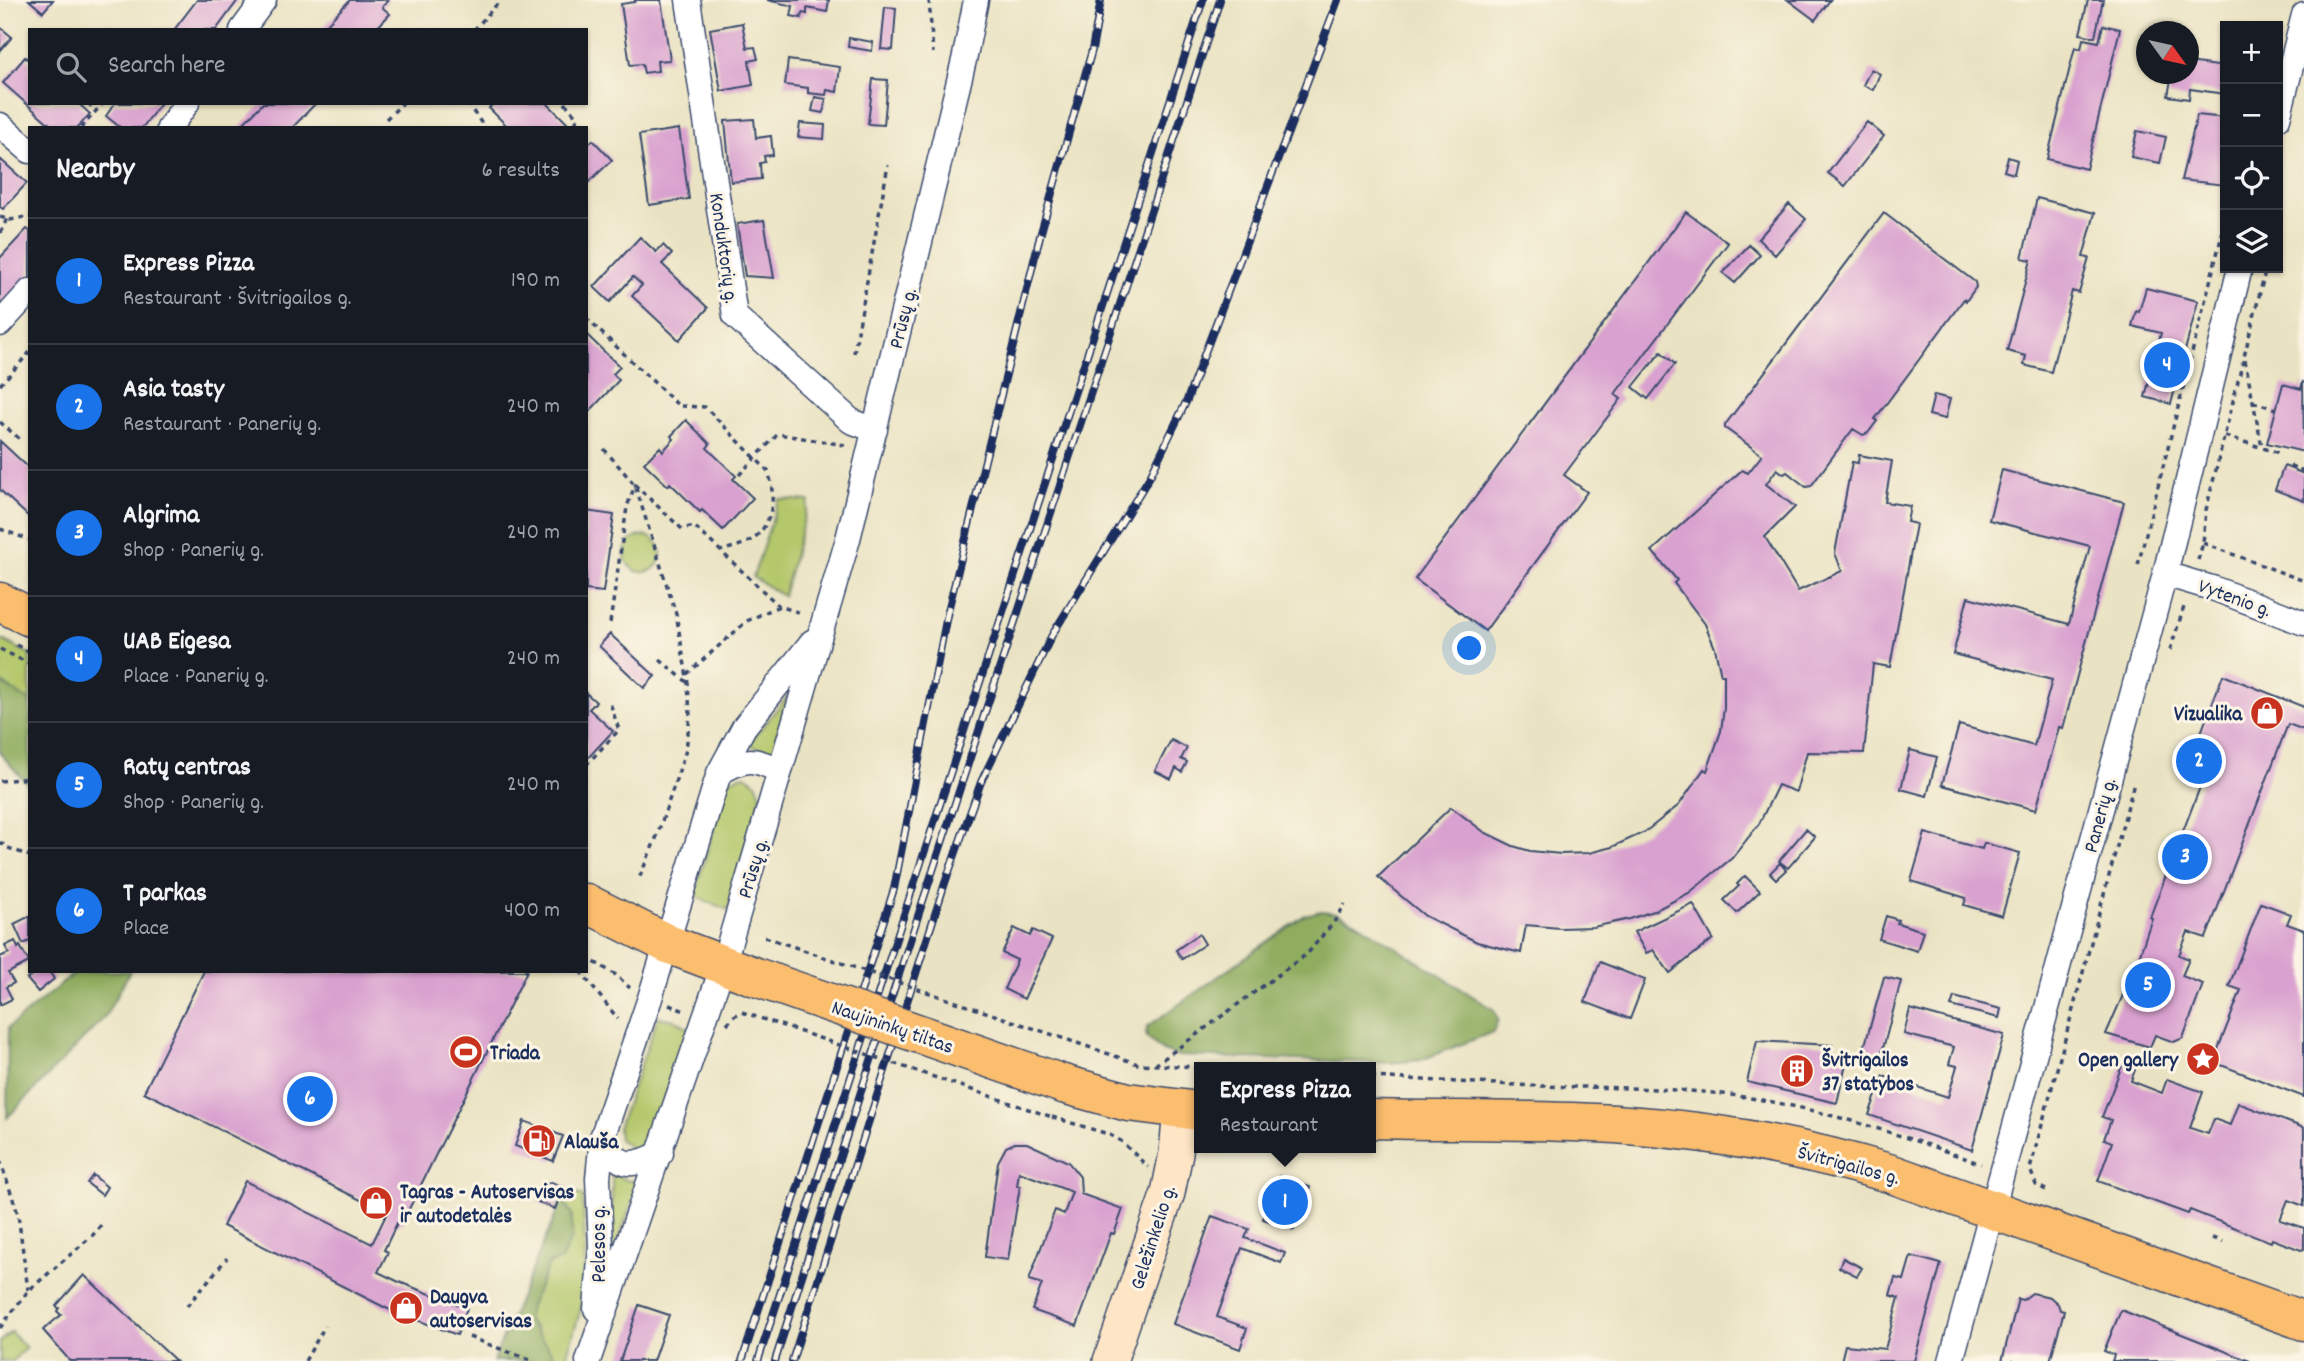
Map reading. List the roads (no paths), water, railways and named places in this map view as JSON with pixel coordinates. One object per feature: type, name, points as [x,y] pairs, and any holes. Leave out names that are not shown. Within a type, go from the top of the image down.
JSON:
[{"type":"main road","points":[[0,602],[28,616]]},
{"type":"main road","name":"Naujininkų tiltas","points":[[588,904],[668,944],[1058,1100],[1128,1102],[1189,1111]]},
{"type":"main road","name":"Geležinkelio g.","points":[[1110,1361],[1168,1193],[1176,1153],[1189,1111]]},
{"type":"main road","name":"Švitrigailos g.","points":[[1376,1119],[1530,1120],[1617,1124],[1792,1148],[1844,1159],[2304,1321]]},
{"type":"street","points":[[243,28],[264,0]]},
{"type":"street","name":"Konduktorių g.","points":[[688,0],[735,316],[851,421],[874,430]]},
{"type":"street","name":"Prūsų g.","points":[[738,971],[780,771],[848,539],[965,56],[976,0]]},
{"type":"street","points":[[2283,98],[2304,15]]},
{"type":"street","points":[[170,126],[186,105]]},
{"type":"street","points":[[0,125],[28,149]]},
{"type":"street","name":"Panerių g.","points":[[1951,1361],[2165,574],[2239,273]]},
{"type":"street","points":[[0,324],[28,293]]},
{"type":"street","name":"Vytenio g.","points":[[2165,574],[2215,589],[2304,623]]},
{"type":"street","name":"Prūsų g.","points":[[668,944],[719,773],[744,727],[820,634]]},
{"type":"street","points":[[719,773],[737,763],[758,760],[780,771]]},
{"type":"street","name":"Pelesos g.","points":[[590,1356],[601,1247],[598,1178],[602,1138],[668,944]]},
{"type":"street","name":"Pelesos g.","points":[[590,1356],[661,1153],[738,971]]},
{"type":"street","points":[[602,1138],[609,1152],[629,1164],[645,1161],[661,1153]]},
{"type":"railway","points":[[742,1361],[894,889],[947,615],[1040,236],[1092,50],[1101,0]]},
{"type":"railway","points":[[758,1361],[1203,0]]},
{"type":"railway","points":[[775,1361],[1220,0]]},
{"type":"railway","points":[[792,1361],[945,883],[981,782],[1052,635],[1149,478],[1187,400],[1338,0]]},
{"type":"place","name":"UAB Eigesa","points":[[2167,365]]},
{"type":"place","name":"Vizualika","points":[[2267,713]]},
{"type":"place","name":"Asia tasty","points":[[2199,761]]},
{"type":"place","name":"Algrima","points":[[2185,857]]},
{"type":"place","name":"Ratų centras","points":[[2148,985]]},
{"type":"place","name":"Triada","points":[[466,1052]]},
{"type":"place","name":"Open gallery","points":[[2203,1059]]},
{"type":"place","name":"Švitrigailos 37 statybos","points":[[1797,1071]]},
{"type":"place","name":"T parkas","points":[[310,1099]]},
{"type":"place","name":"Alauša","points":[[539,1141]]},
{"type":"place","name":"Express Pizza","points":[[1285,1202]]},
{"type":"place","name":"Tagras - Autoservisas ir autodetalės","points":[[376,1203]]},
{"type":"place","name":"Daugva autoservisas","points":[[406,1308]]}]
